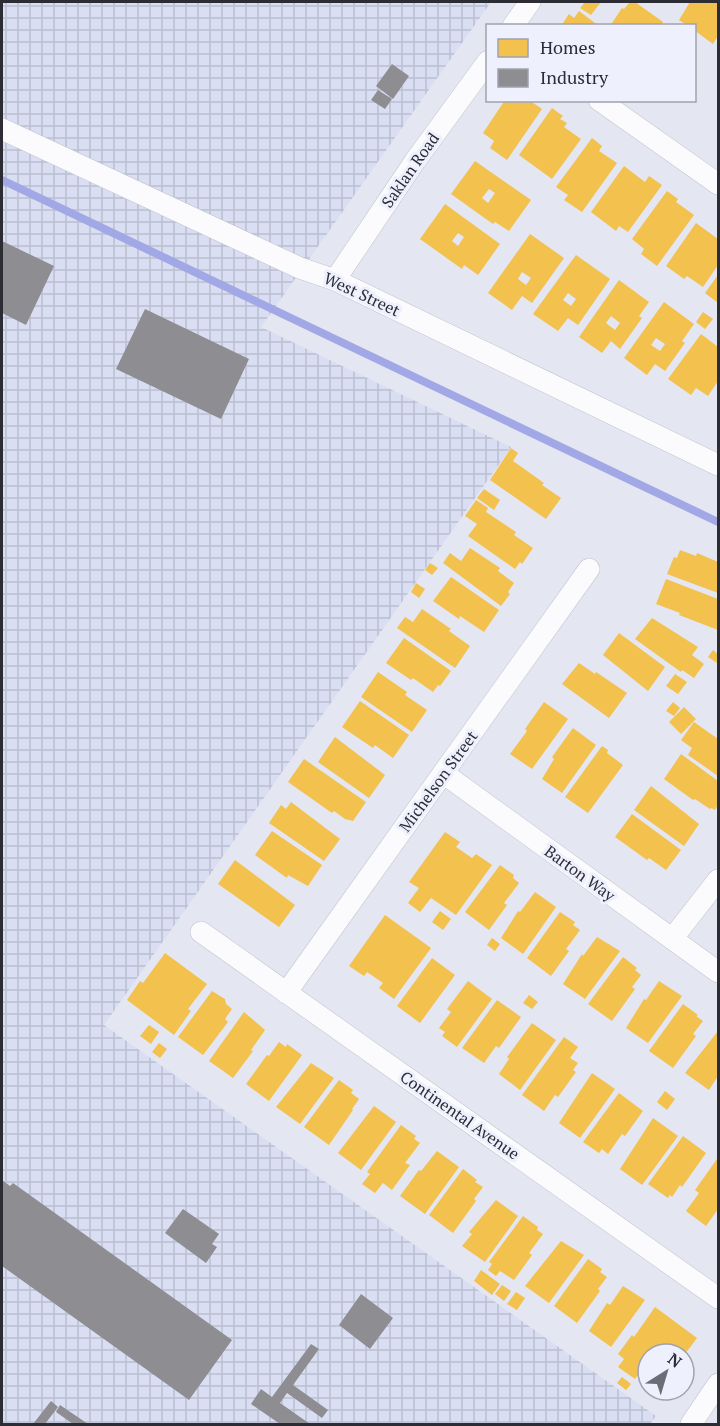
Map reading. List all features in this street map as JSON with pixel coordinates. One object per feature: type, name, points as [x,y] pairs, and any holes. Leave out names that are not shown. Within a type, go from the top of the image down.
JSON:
[{"type":"street","points":[[514,24],[530,2]]},
{"type":"street","name":"Saklan Road","points":[[335,280],[415,161],[486,64]]},
{"type":"street","points":[[602,102],[718,184]]},
{"type":"street","name":"West Street","points":[[2,129],[300,268],[335,280],[718,465]]},
{"type":"street","name":"Michelson Street","points":[[286,993],[589,569]]},
{"type":"street","name":"Barton Way","points":[[443,773],[718,972]]},
{"type":"street","points":[[672,939],[718,880]]},
{"type":"street","name":"Continental Avenue","points":[[201,932],[718,1298]]},
{"type":"street","points":[[691,1425],[718,1384]]},
{"type":"shaded area","points":[[2,2],[491,2],[261,327],[511,447],[104,1025],[656,1416],[650,1424],[2,1424]]},
{"type":"building: Homes","points":[[585,2],[601,2],[591,15],[580,8]]},
{"type":"building: Homes","points":[[630,2],[635,2],[663,22],[662,24],[611,24],[622,8],[624,9]]},
{"type":"building: Homes","points":[[690,2],[718,2],[718,36],[713,44],[696,31],[696,24],[685,24],[679,20]]},
{"type":"building: Homes","points":[[579,11],[596,24],[562,24],[569,14],[574,18]]},
{"type":"building: Homes","points":[[504,102],[532,102],[542,109],[507,160],[490,148],[494,141],[483,133]]},
{"type":"building: Homes","points":[[552,108],[563,116],[560,119],[567,123],[564,127],[581,139],[552,179],[519,155]]},
{"type":"building: Homes","points":[[592,138],[602,146],[599,151],[617,163],[582,212],[564,200],[568,195],[556,187]]},
{"type":"building: Homes","points":[[475,161],[531,200],[509,231],[495,222],[493,224],[451,194]],"holes":[[[489,189],[495,193],[488,203],[482,198]]]},
{"type":"building: Homes","points":[[624,166],[645,182],[649,176],[662,185],[628,232],[619,226],[616,231],[591,212]]},
{"type":"building: Homes","points":[[667,191],[678,199],[676,202],[694,215],[657,266],[641,254],[644,249],[632,239]]},
{"type":"building: Homes","points":[[445,204],[500,244],[478,275],[464,265],[462,269],[420,239]],"holes":[[[458,233],[464,237],[458,246],[452,241]]]},
{"type":"building: Homes","points":[[696,223],[718,239],[718,265],[703,287],[687,276],[684,279],[666,266]]},
{"type":"building: Homes","points":[[530,234],[564,258],[532,303],[522,296],[512,310],[488,293]],"holes":[[[522,272],[531,278],[526,285],[518,279]]]},
{"type":"building: Homes","points":[[576,255],[610,279],[578,325],[568,318],[558,331],[533,314]],"holes":[[[568,293],[576,299],[571,306],[563,300]]]},
{"type":"building: Homes","points":[[718,275],[718,303],[705,293]]},
{"type":"building: Homes","points":[[619,280],[649,302],[639,316],[642,318],[620,349],[611,341],[602,353],[579,337]],"holes":[[[611,316],[620,323],[615,330],[606,323]]]},
{"type":"building: Homes","points":[[664,302],[694,324],[682,341],[685,343],[665,371],[655,364],[647,375],[624,358]],"holes":[[[656,338],[665,344],[660,351],[651,345]]]},
{"type":"building: Homes","points":[[703,312],[713,319],[705,329],[696,322]]},
{"type":"building: Homes","points":[[701,334],[718,347],[718,381],[708,396],[696,388],[691,395],[668,379]]},
{"type":"building: Homes","points":[[511,448],[518,453],[513,461],[561,498],[546,519],[490,480]]},
{"type":"building: Homes","points":[[484,489],[500,500],[494,510],[477,498]]},
{"type":"building: Homes","points":[[476,500],[488,508],[486,512],[516,532],[514,535],[533,548],[522,564],[520,562],[515,569],[468,536],[477,524],[465,516]]},
{"type":"building: Homes","points":[[470,548],[500,568],[498,571],[514,583],[508,592],[510,594],[501,606],[443,563],[450,553],[461,561]]},
{"type":"building: Homes","points":[[680,550],[696,556],[697,553],[718,562],[718,593],[667,574],[674,557],[677,558]]},
{"type":"building: Homes","points":[[430,563],[438,568],[432,575],[425,570]]},
{"type":"building: Homes","points":[[451,577],[499,610],[484,632],[460,616],[459,619],[433,601]]},
{"type":"building: Homes","points":[[666,579],[718,599],[718,630],[656,604]]},
{"type":"building: Homes","points":[[416,583],[425,589],[419,598],[411,592]]},
{"type":"building: Homes","points":[[422,609],[451,629],[449,631],[470,646],[455,668],[397,628],[405,617],[413,622]]},
{"type":"building: Homes","points":[[652,618],[698,647],[692,655],[704,664],[694,678],[682,670],[681,672],[635,639]]},
{"type":"building: Homes","points":[[619,633],[665,667],[648,691],[603,655]]},
{"type":"building: Homes","points":[[404,638],[451,671],[433,692],[386,663]]},
{"type":"building: Homes","points":[[713,650],[718,654],[717,663],[708,657]]},
{"type":"building: Homes","points":[[579,663],[627,693],[609,718],[562,684]]},
{"type":"building: Homes","points":[[378,672],[407,692],[405,695],[427,710],[412,732],[361,697]]},
{"type":"building: Homes","points":[[675,674],[687,682],[678,694],[666,686]]},
{"type":"building: Homes","points":[[360,701],[409,735],[393,758],[375,745],[373,748],[342,727]]},
{"type":"building: Homes","points":[[544,702],[568,719],[532,769],[510,754]]},
{"type":"building: Homes","points":[[673,702],[680,708],[674,716],[666,711]]},
{"type":"building: Homes","points":[[684,707],[696,719],[681,734],[669,722]]},
{"type":"building: Homes","points":[[694,722],[718,739],[718,776],[688,755],[692,748],[681,740]]},
{"type":"building: Homes","points":[[573,728],[596,745],[562,793],[542,779],[554,759],[552,757]]},
{"type":"building: Homes","points":[[335,737],[385,775],[369,798],[318,762]]},
{"type":"building: Homes","points":[[602,746],[608,750],[607,753],[623,765],[588,813],[565,797]]},
{"type":"building: Homes","points":[[681,754],[718,781],[718,805],[715,810],[693,800],[664,779]]},
{"type":"building: Homes","points":[[304,759],[366,802],[353,821],[345,819],[334,811],[332,813],[288,782]]},
{"type":"building: Homes","points":[[651,786],[699,824],[684,846],[634,810]]},
{"type":"building: Homes","points":[[291,802],[340,839],[324,861],[269,823],[281,805],[286,809]]},
{"type":"building: Homes","points":[[632,814],[681,850],[666,870],[649,858],[647,860],[615,837]]},
{"type":"building: Homes","points":[[272,831],[322,865],[308,886],[288,875],[287,878],[255,855]]},
{"type":"building: Homes","points":[[445,832],[460,842],[456,847],[472,858],[476,854],[492,865],[456,915],[431,898],[420,912],[408,903],[419,888],[409,882]]},
{"type":"building: Homes","points":[[235,860],[295,905],[279,927],[218,884]]},
{"type":"building: Homes","points":[[500,865],[514,875],[513,878],[519,883],[504,903],[507,905],[489,930],[465,912]]},
{"type":"building: Homes","points":[[535,892],[556,907],[523,954],[501,938],[518,911],[520,912]]},
{"type":"building: Homes","points":[[440,911],[451,919],[443,930],[432,922]]},
{"type":"building: Homes","points":[[560,912],[575,922],[573,925],[580,930],[566,949],[569,951],[551,976],[527,958]]},
{"type":"building: Homes","points":[[385,915],[431,948],[394,999],[379,988],[383,983],[367,972],[364,976],[349,966]]},
{"type":"building: Homes","points":[[597,937],[620,951],[585,999],[563,984],[582,954],[583,956]]},
{"type":"building: Homes","points":[[492,938],[500,944],[495,951],[487,945]]},
{"type":"building: Homes","points":[[165,953],[207,984],[188,1009],[191,1011],[174,1035],[127,1000],[140,981],[143,983]]},
{"type":"building: Homes","points":[[623,957],[637,968],[635,970],[641,975],[632,987],[635,989],[612,1021],[588,1004]]},
{"type":"building: Homes","points":[[432,958],[455,975],[420,1023],[397,1006]]},
{"type":"building: Homes","points":[[468,981],[492,999],[457,1047],[442,1036],[445,1032],[439,1028],[451,1012],[447,1009]]},
{"type":"building: Homes","points":[[659,981],[682,996],[648,1043],[626,1028],[644,999],[646,1000]]},
{"type":"building: Homes","points":[[212,991],[225,999],[226,1004],[232,1009],[225,1019],[228,1022],[203,1055],[178,1037]]},
{"type":"building: Homes","points":[[529,995],[538,1002],[532,1009],[523,1003]]},
{"type":"building: Homes","points":[[497,1000],[521,1017],[499,1048],[496,1046],[484,1063],[462,1048]]},
{"type":"building: Homes","points":[[683,1004],[703,1021],[693,1034],[696,1036],[673,1068],[649,1051]]},
{"type":"building: Homes","points":[[244,1012],[265,1030],[233,1078],[209,1061]]},
{"type":"building: Homes","points":[[532,1023],[556,1040],[520,1090],[499,1074],[509,1059],[507,1057]]},
{"type":"building: Homes","points":[[149,1025],[159,1032],[151,1044],[140,1036]]},
{"type":"building: Homes","points":[[718,1031],[718,1076],[709,1090],[685,1073]]},
{"type":"building: Homes","points":[[564,1037],[578,1047],[570,1058],[578,1063],[573,1070],[576,1072],[558,1097],[555,1095],[544,1111],[522,1095]]},
{"type":"building: Homes","points":[[279,1042],[286,1047],[287,1044],[302,1055],[269,1101],[246,1084]]},
{"type":"building: Homes","points":[[159,1043],[167,1049],[160,1058],[152,1052]]},
{"type":"building: Homes","points":[[311,1063],[334,1078],[300,1124],[276,1107]]},
{"type":"building: Homes","points":[[592,1073],[615,1089],[580,1138],[559,1123]]},
{"type":"building: Homes","points":[[339,1080],[353,1090],[351,1093],[359,1099],[329,1145],[304,1127]]},
{"type":"building: Homes","points":[[665,1091],[675,1099],[667,1110],[657,1102]]},
{"type":"building: Homes","points":[[619,1093],[643,1111],[625,1136],[622,1134],[608,1154],[602,1149],[599,1153],[583,1142]]},
{"type":"building: Homes","points":[[374,1106],[396,1122],[361,1170],[338,1153]]},
{"type":"building: Homes","points":[[653,1118],[678,1136],[642,1185],[620,1169]]},
{"type":"building: Homes","points":[[401,1125],[416,1136],[414,1139],[420,1143],[405,1163],[410,1165],[392,1190],[383,1183],[375,1193],[362,1184],[370,1174],[367,1172]]},
{"type":"building: Homes","points":[[683,1136],[706,1153],[682,1187],[680,1185],[672,1197],[670,1195],[668,1198],[648,1184]]},
{"type":"building: Homes","points":[[437,1151],[459,1167],[425,1214],[400,1196],[419,1170],[421,1171]]},
{"type":"building: Homes","points":[[717,1159],[718,1209],[706,1226],[686,1211],[699,1193],[695,1190]]},
{"type":"building: Homes","points":[[463,1169],[483,1187],[453,1233],[429,1215]]},
{"type":"building: Homes","points":[[496,1200],[518,1216],[485,1262],[462,1246],[472,1234],[469,1232]]},
{"type":"building: Homes","points":[[523,1216],[538,1227],[537,1230],[543,1234],[529,1253],[532,1255],[514,1280],[500,1271],[496,1276],[488,1270],[492,1264],[489,1262]]},
{"type":"building: Homes","points":[[561,1241],[584,1255],[549,1303],[525,1286]]},
{"type":"building: Homes","points":[[588,1259],[602,1269],[600,1272],[607,1277],[577,1323],[554,1306]]},
{"type":"building: Homes","points":[[481,1270],[500,1284],[492,1295],[474,1281]]},
{"type":"building: Homes","points":[[502,1285],[511,1291],[504,1301],[495,1294]]},
{"type":"building: Homes","points":[[623,1286],[645,1300],[611,1347],[589,1331],[607,1303],[610,1305]]},
{"type":"building: Homes","points":[[516,1292],[525,1298],[517,1310],[507,1304]]},
{"type":"building: Homes","points":[[655,1307],[697,1338],[694,1342],[636,1342],[635,1379],[618,1367],[624,1359],[618,1354],[632,1335],[634,1337]]},
{"type":"building: Homes","points":[[622,1377],[631,1384],[626,1390],[617,1383]]},
{"type":"building: Industry","points":[[392,64],[409,76],[393,99],[376,86]]},
{"type":"building: Industry","points":[[378,90],[392,99],[385,109],[371,100]]},
{"type":"building: Industry","points":[[2,241],[54,266],[26,325],[2,313]]},
{"type":"building: Industry","points":[[145,309],[249,359],[221,419],[116,369]]},
{"type":"building: Industry","points":[[2,1180],[10,1186],[13,1183],[232,1340],[189,1400],[2,1266]]},
{"type":"building: Industry","points":[[183,1209],[219,1234],[212,1244],[217,1247],[206,1263],[165,1233]]},
{"type":"building: Industry","points":[[361,1294],[393,1318],[370,1349],[339,1325]]},
{"type":"building: Industry","points":[[311,1344],[319,1349],[293,1385],[328,1410],[322,1418],[287,1393],[280,1403],[310,1424],[280,1424],[251,1404],[261,1389],[272,1397]]},
{"type":"building: Industry","points":[[51,1401],[58,1407],[45,1424],[33,1424]]},
{"type":"building: Industry","points":[[60,1405],[88,1424],[73,1424],[56,1412]]},
{"type":"waterway","points":[[2,180],[718,522]]}]
